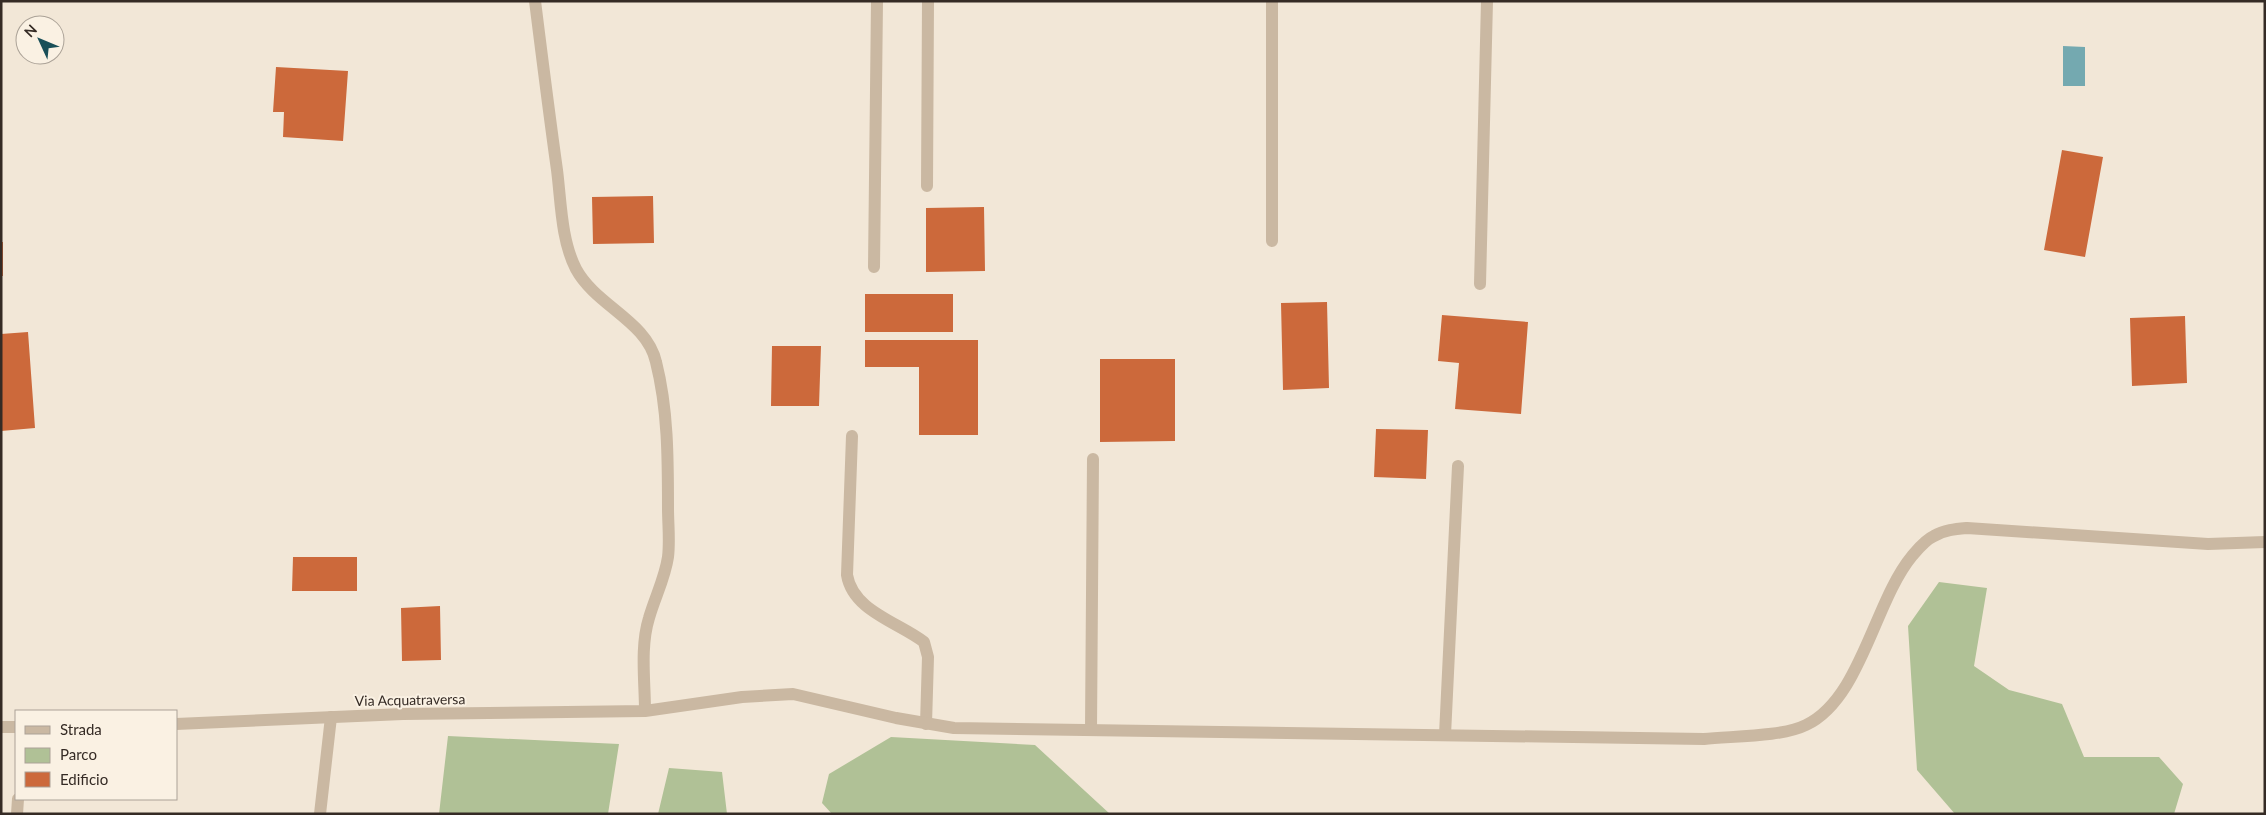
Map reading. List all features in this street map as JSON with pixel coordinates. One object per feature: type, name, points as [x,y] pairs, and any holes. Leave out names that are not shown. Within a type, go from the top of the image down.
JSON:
[{"type":"street","points":[[535,1],[562,216],[571,255],[577,270],[588,285],[610,308],[639,330],[649,343],[659,375],[668,450],[668,555],[663,579],[648,618],[644,641],[645,712]]},
{"type":"street","points":[[874,267],[878,1]]},
{"type":"street","points":[[927,186],[928,1]]},
{"type":"street","points":[[1272,1],[1272,241]]},
{"type":"street","points":[[1480,284],[1487,1]]},
{"type":"street","points":[[852,436],[847,575],[849,588],[868,608],[924,642],[928,656],[926,724]]},
{"type":"street","points":[[1091,729],[1093,459]]},
{"type":"street","points":[[1445,735],[1458,466]]},
{"type":"street","name":"Via Acquatraversa","points":[[178,724],[403,714],[645,712],[742,697],[794,694],[926,724],[954,728],[1704,739],[1777,732],[1807,725],[1824,712],[1853,673],[1893,584],[1905,565],[1919,547],[1933,536],[1950,530],[1967,528],[2208,544],[2265,542]]},
{"type":"street","points":[[320,814],[331,717]]},
{"type":"street","points":[[1,727],[15,727]]},
{"type":"street","points":[[16,814],[18,800]]},
{"type":"green space","points":[[1939,582],[1987,588],[1974,666],[2009,690],[2062,704],[2084,757],[2159,757],[2183,784],[2174,814],[1955,814],[1917,770],[1908,626]]},
{"type":"green space","points":[[448,736],[619,744],[608,814],[439,814]]},
{"type":"green space","points":[[891,737],[1035,745],[1110,814],[832,814],[822,803],[829,774]]},
{"type":"green space","points":[[669,768],[722,772],[727,814],[658,814]]},
{"type":"water","points":[[2063,46],[2085,47],[2085,86],[2063,86]]},
{"type":"building","points":[[276,67],[348,71],[343,141],[283,137],[284,112],[273,112]]},
{"type":"building","points":[[2062,150],[2103,157],[2085,257],[2044,250]]},
{"type":"building","points":[[653,196],[654,243],[593,244],[592,197]]},
{"type":"building","points":[[984,207],[985,271],[926,272],[926,208]]},
{"type":"building","points":[[1,242],[3,242],[3,276],[1,276]]},
{"type":"building","points":[[865,294],[953,294],[953,332],[865,332]]},
{"type":"building","points":[[1327,302],[1329,388],[1283,390],[1281,303]]},
{"type":"building","points":[[1442,315],[1528,322],[1521,414],[1455,409],[1459,363],[1438,361]]},
{"type":"building","points":[[2185,316],[2187,383],[2132,386],[2130,318]]},
{"type":"building","points":[[28,332],[35,428],[1,431],[1,334]]},
{"type":"building","points":[[865,340],[978,340],[978,435],[919,435],[919,367],[865,367]]},
{"type":"building","points":[[772,346],[821,346],[819,406],[771,406]]},
{"type":"building","points":[[1100,359],[1175,359],[1175,441],[1100,442]]},
{"type":"building","points":[[1376,429],[1428,430],[1426,479],[1374,477]]},
{"type":"building","points":[[293,557],[357,557],[357,591],[292,591]]},
{"type":"building","points":[[440,606],[441,660],[402,661],[401,608]]}]
